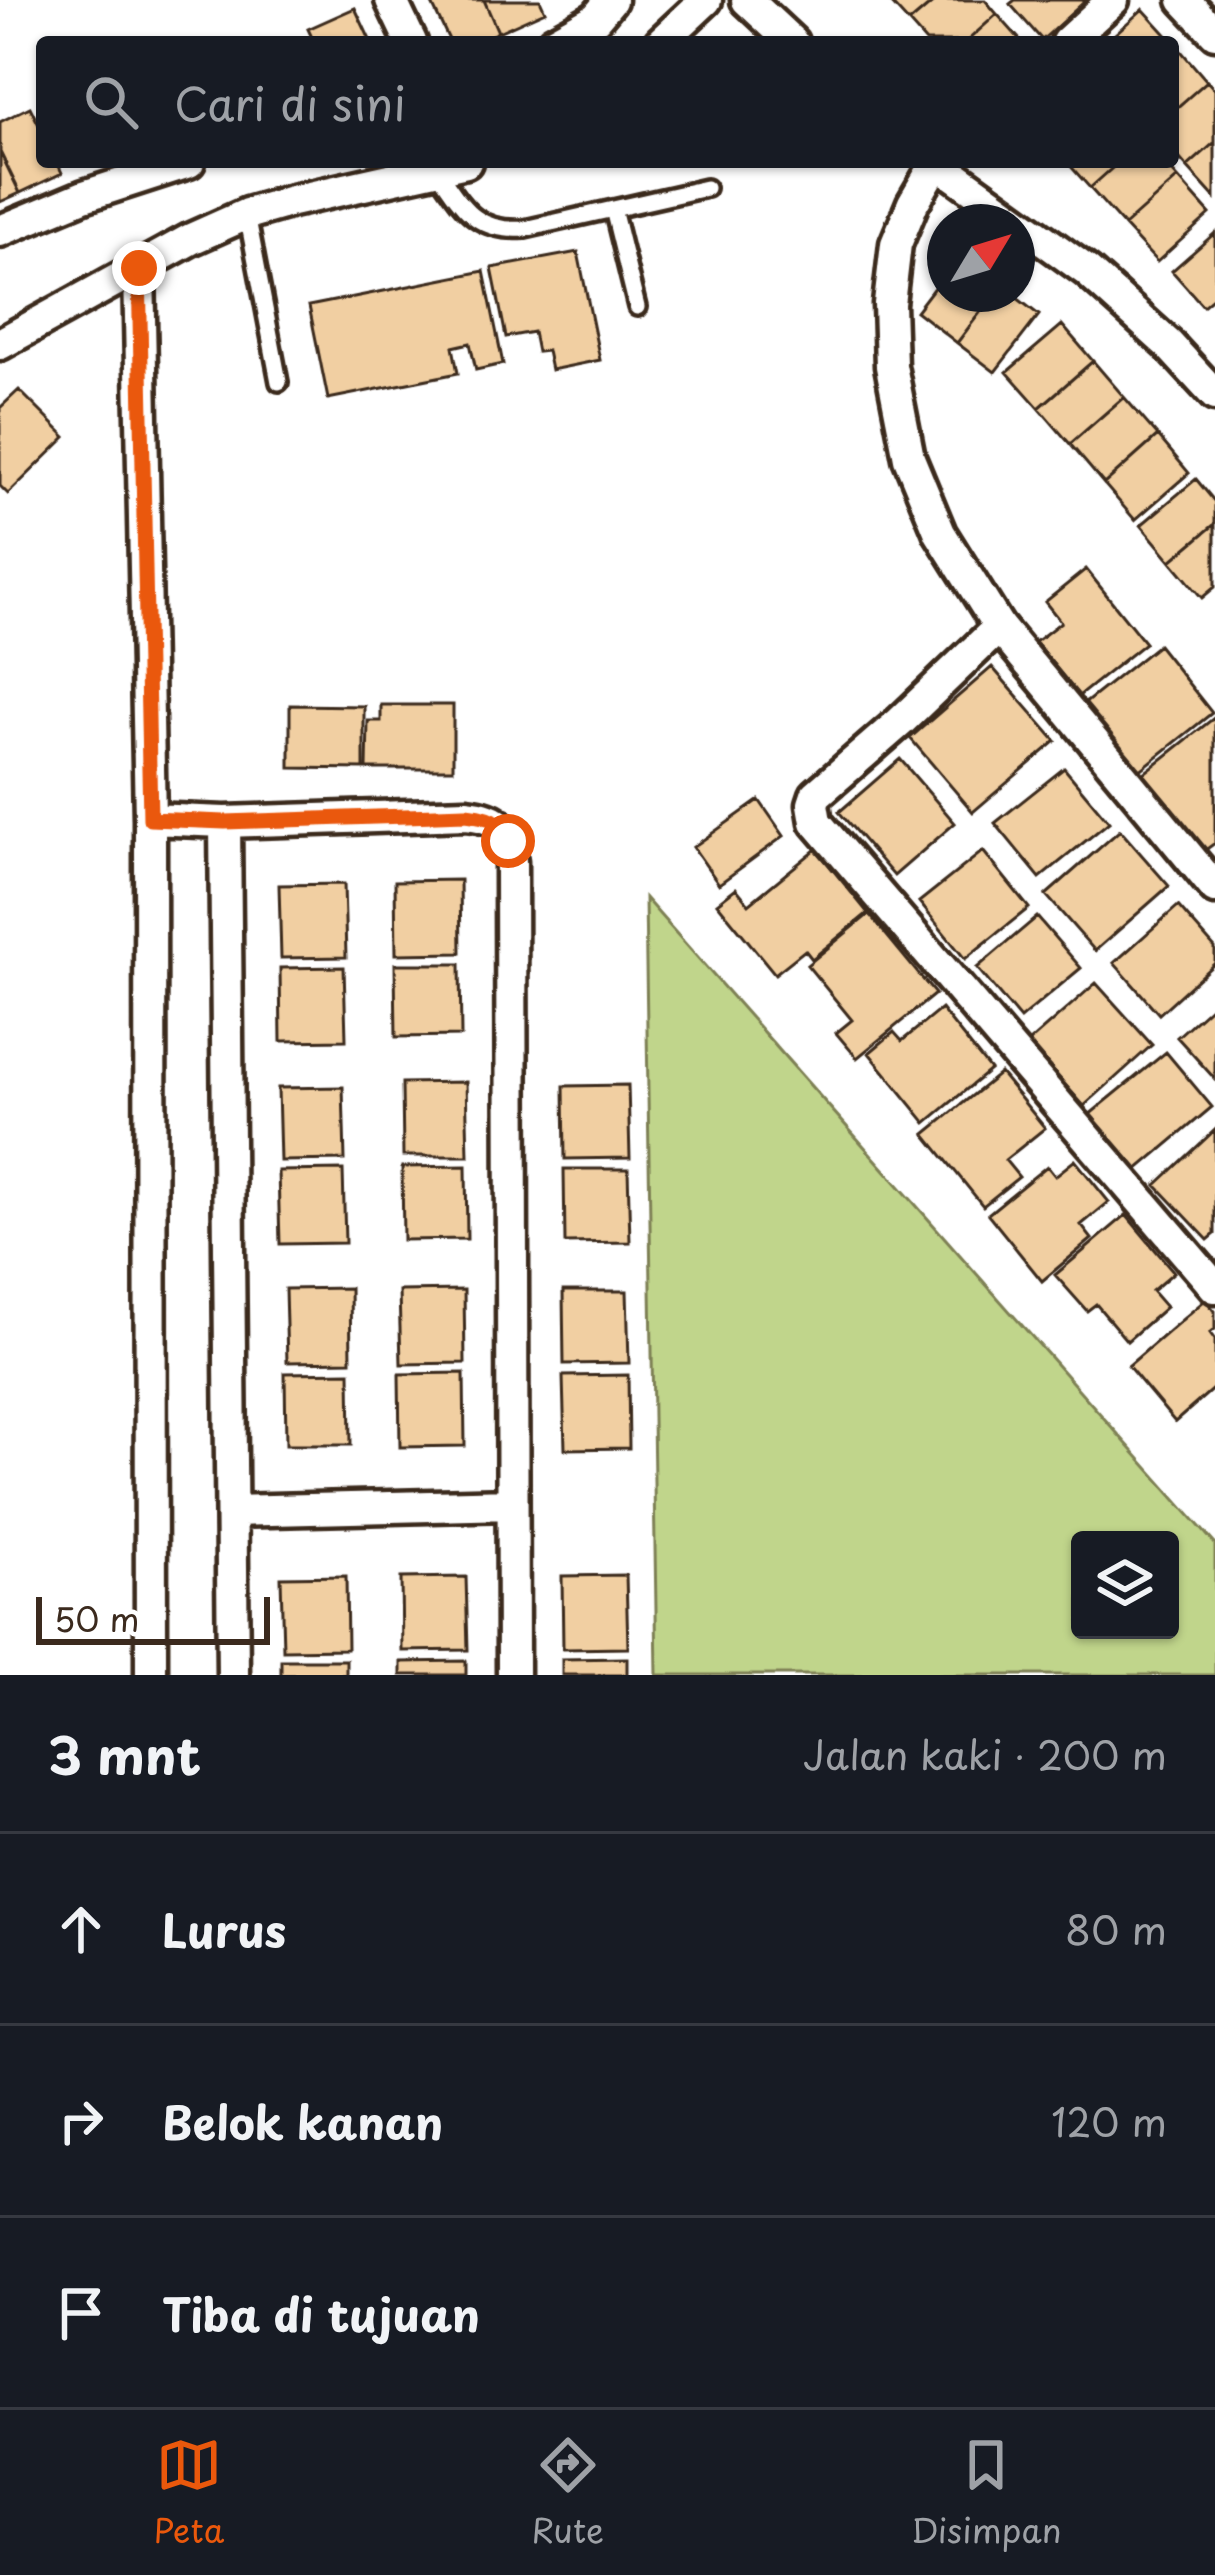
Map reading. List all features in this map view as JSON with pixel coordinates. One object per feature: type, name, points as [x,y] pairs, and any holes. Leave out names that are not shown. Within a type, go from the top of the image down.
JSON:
[{"type":"street","points":[[391,0],[409,36]]},
{"type":"street","points":[[564,36],[596,18],[611,0]]},
{"type":"street","points":[[667,36],[706,0]]},
{"type":"street","points":[[747,0],[786,36]]},
{"type":"street","points":[[1074,36],[1113,0]]},
{"type":"street","points":[[1184,0],[1215,33]]},
{"type":"street","points":[[0,231],[84,196],[170,168]]},
{"type":"street","points":[[0,344],[191,239],[247,214],[442,168]]},
{"type":"street","points":[[933,168],[896,244],[889,304],[891,366],[909,458],[940,532],[999,627],[1215,887]]},
{"type":"street","points":[[944,168],[1087,271],[1168,344],[1215,395]]},
{"type":"street","points":[[139,268],[150,819],[152,1675]]},
{"type":"street","points":[[999,627],[816,795],[816,822],[1215,1287]]},
{"type":"street","points":[[150,819],[225,822],[466,814],[488,817],[501,825],[508,841],[513,1675]]},
{"type":"street","points":[[225,822],[232,1675]]},
{"type":"street","points":[[233,1511],[512,1504]]},
{"type":"lane","points":[[452,168],[469,212],[499,231],[706,188]]},
{"type":"lane","points":[[613,208],[638,307]]},
{"type":"lane","points":[[247,214],[279,382]]},
{"type":"green space","points":[[645,898],[1215,1544],[1215,1675],[657,1675]]},
{"type":"building","points":[[430,0],[484,0],[498,32],[447,36]]},
{"type":"building","points":[[484,0],[540,0],[545,11],[498,32]]},
{"type":"building","points":[[888,0],[936,0],[909,23]]},
{"type":"building","points":[[936,0],[985,0],[997,14],[973,36],[921,36],[909,23]]},
{"type":"building","points":[[1015,0],[1087,0],[1046,36],[1038,36],[1010,4]]},
{"type":"building","points":[[355,8],[368,36],[311,36],[308,29]]},
{"type":"building","points":[[1143,9],[1168,36],[1113,36]]},
{"type":"building","points":[[997,14],[1017,36],[973,36]]},
{"type":"building","points":[[1179,49],[1207,81],[1179,106]]},
{"type":"building","points":[[1207,81],[1215,90],[1215,142],[1187,167],[1179,158],[1179,106]]},
{"type":"building","points":[[30,107],[36,119],[36,168],[60,168],[62,173],[20,193],[0,152],[0,122]]},
{"type":"building","points":[[1215,142],[1215,198],[1187,167]]},
{"type":"building","points":[[0,152],[20,193],[0,202]]},
{"type":"building","points":[[1072,168],[1112,168],[1090,188]]},
{"type":"building","points":[[1112,168],[1169,168],[1178,178],[1124,226],[1090,188]]},
{"type":"building","points":[[1178,178],[1210,214],[1157,262],[1124,226]]},
{"type":"building","points":[[1215,233],[1215,296],[1203,306],[1172,271]]},
{"type":"building","points":[[578,252],[600,360],[551,370],[547,351],[537,352],[533,332],[506,337],[492,268]]},
{"type":"building","points":[[484,271],[503,364],[476,370],[470,343],[453,347],[458,373],[328,399],[309,306]]},
{"type":"building","points":[[927,297],[927,312],[980,312],[957,343],[916,311]]},
{"type":"building","points":[[980,312],[1039,315],[995,372],[957,343]]},
{"type":"building","points":[[1062,325],[1093,361],[1039,408],[1007,372]]},
{"type":"building","points":[[1093,361],[1124,397],[1070,444],[1039,408]]},
{"type":"building","points":[[19,390],[66,437],[8,494],[0,486],[0,408]]},
{"type":"building","points":[[1124,397],[1158,436],[1104,484],[1070,444]]},
{"type":"building","points":[[1158,436],[1189,473],[1135,520],[1104,484]]},
{"type":"building","points":[[1196,479],[1215,502],[1215,524],[1171,561],[1141,525]]},
{"type":"building","points":[[1215,524],[1215,587],[1202,598],[1171,561]]},
{"type":"building","points":[[1086,569],[1145,643],[1079,696],[1035,642],[1061,622],[1045,602]]},
{"type":"building","points":[[1158,645],[1212,713],[1138,772],[1084,704]]},
{"type":"building","points":[[992,667],[1056,741],[973,812],[910,738]]},
{"type":"building","points":[[290,705],[364,706],[364,769],[290,768]]},
{"type":"building","points":[[381,705],[453,705],[453,769],[367,769],[368,721],[381,721]]},
{"type":"building","points":[[1215,717],[1215,843],[1204,851],[1143,774]]},
{"type":"building","points":[[900,759],[955,823],[894,876],[839,812]]},
{"type":"building","points":[[1064,768],[1109,822],[1040,878],[995,823]]},
{"type":"building","points":[[759,800],[784,836],[719,884],[693,847]]},
{"type":"building","points":[[1120,830],[1169,886],[1095,951],[1046,895]]},
{"type":"building","points":[[816,849],[868,913],[812,959],[805,950],[775,974],[717,903],[736,888],[749,904]]},
{"type":"building","points":[[983,851],[1029,908],[965,959],[919,902]]},
{"type":"building","points":[[460,880],[461,953],[396,954],[395,881]]},
{"type":"building","points":[[344,884],[346,957],[281,958],[279,885]]},
{"type":"building","points":[[1178,906],[1215,948],[1215,963],[1159,1014],[1114,963]]},
{"type":"building","points":[[869,914],[935,994],[857,1058],[836,1033],[852,1020],[807,965]]},
{"type":"building","points":[[1037,917],[1081,968],[1020,1019],[977,968]]},
{"type":"building","points":[[395,964],[460,964],[461,1036],[396,1037]]},
{"type":"building","points":[[344,967],[346,1040],[281,1041],[280,968]]},
{"type":"building","points":[[1096,983],[1152,1045],[1084,1106],[1028,1043]]},
{"type":"building","points":[[1215,1003],[1215,1079],[1177,1037]]},
{"type":"building","points":[[941,1009],[990,1070],[926,1123],[869,1053],[894,1032],[902,1041]]},
{"type":"building","points":[[1166,1052],[1212,1107],[1136,1171],[1089,1115]]},
{"type":"building","points":[[1000,1073],[1045,1128],[1005,1160],[1019,1177],[983,1206],[925,1134]]},
{"type":"building","points":[[466,1082],[468,1156],[403,1156],[402,1083]]},
{"type":"building","points":[[628,1085],[630,1158],[565,1159],[564,1086]]},
{"type":"building","points":[[343,1087],[345,1160],[280,1161],[278,1088]]},
{"type":"building","points":[[1215,1130],[1215,1234],[1208,1240],[1156,1185]]},
{"type":"building","points":[[1075,1160],[1109,1202],[1081,1225],[1092,1239],[1042,1281],[988,1214],[1047,1166],[1055,1176]]},
{"type":"building","points":[[466,1166],[467,1239],[403,1240],[402,1167]]},
{"type":"building","points":[[564,1169],[628,1169],[630,1242],[565,1243]]},
{"type":"building","points":[[343,1170],[345,1243],[280,1244],[278,1171]]},
{"type":"building","points":[[1126,1215],[1174,1272],[1152,1291],[1166,1307],[1127,1341],[1096,1304],[1087,1311],[1055,1275]]},
{"type":"building","points":[[350,1288],[351,1361],[287,1362],[285,1289]]},
{"type":"building","points":[[464,1290],[465,1363],[401,1364],[399,1291]]},
{"type":"building","points":[[563,1291],[627,1291],[629,1363],[564,1364]]},
{"type":"building","points":[[1205,1300],[1215,1311],[1215,1329],[1210,1333],[1215,1340],[1215,1387],[1175,1422],[1128,1366]]},
{"type":"building","points":[[350,1372],[351,1445],[286,1445],[285,1373]]},
{"type":"building","points":[[464,1373],[465,1446],[400,1447],[399,1374]]},
{"type":"building","points":[[628,1375],[629,1448],[565,1449],[563,1376]]},
{"type":"building","points":[[626,1575],[628,1648],[563,1649],[562,1576]]},
{"type":"building","points":[[346,1576],[347,1649],[283,1650],[281,1577]]},
{"type":"building","points":[[466,1577],[468,1650],[402,1651],[401,1578]]},
{"type":"building","points":[[627,1658],[627,1675],[562,1675],[562,1659]]},
{"type":"building","points":[[281,1660],[346,1660],[346,1675],[281,1675]]},
{"type":"building","points":[[466,1661],[466,1675],[401,1675],[401,1662]]},
{"type":"route","points":[[139,268],[150,819],[225,822],[466,814],[488,817],[501,825],[508,841]]}]
